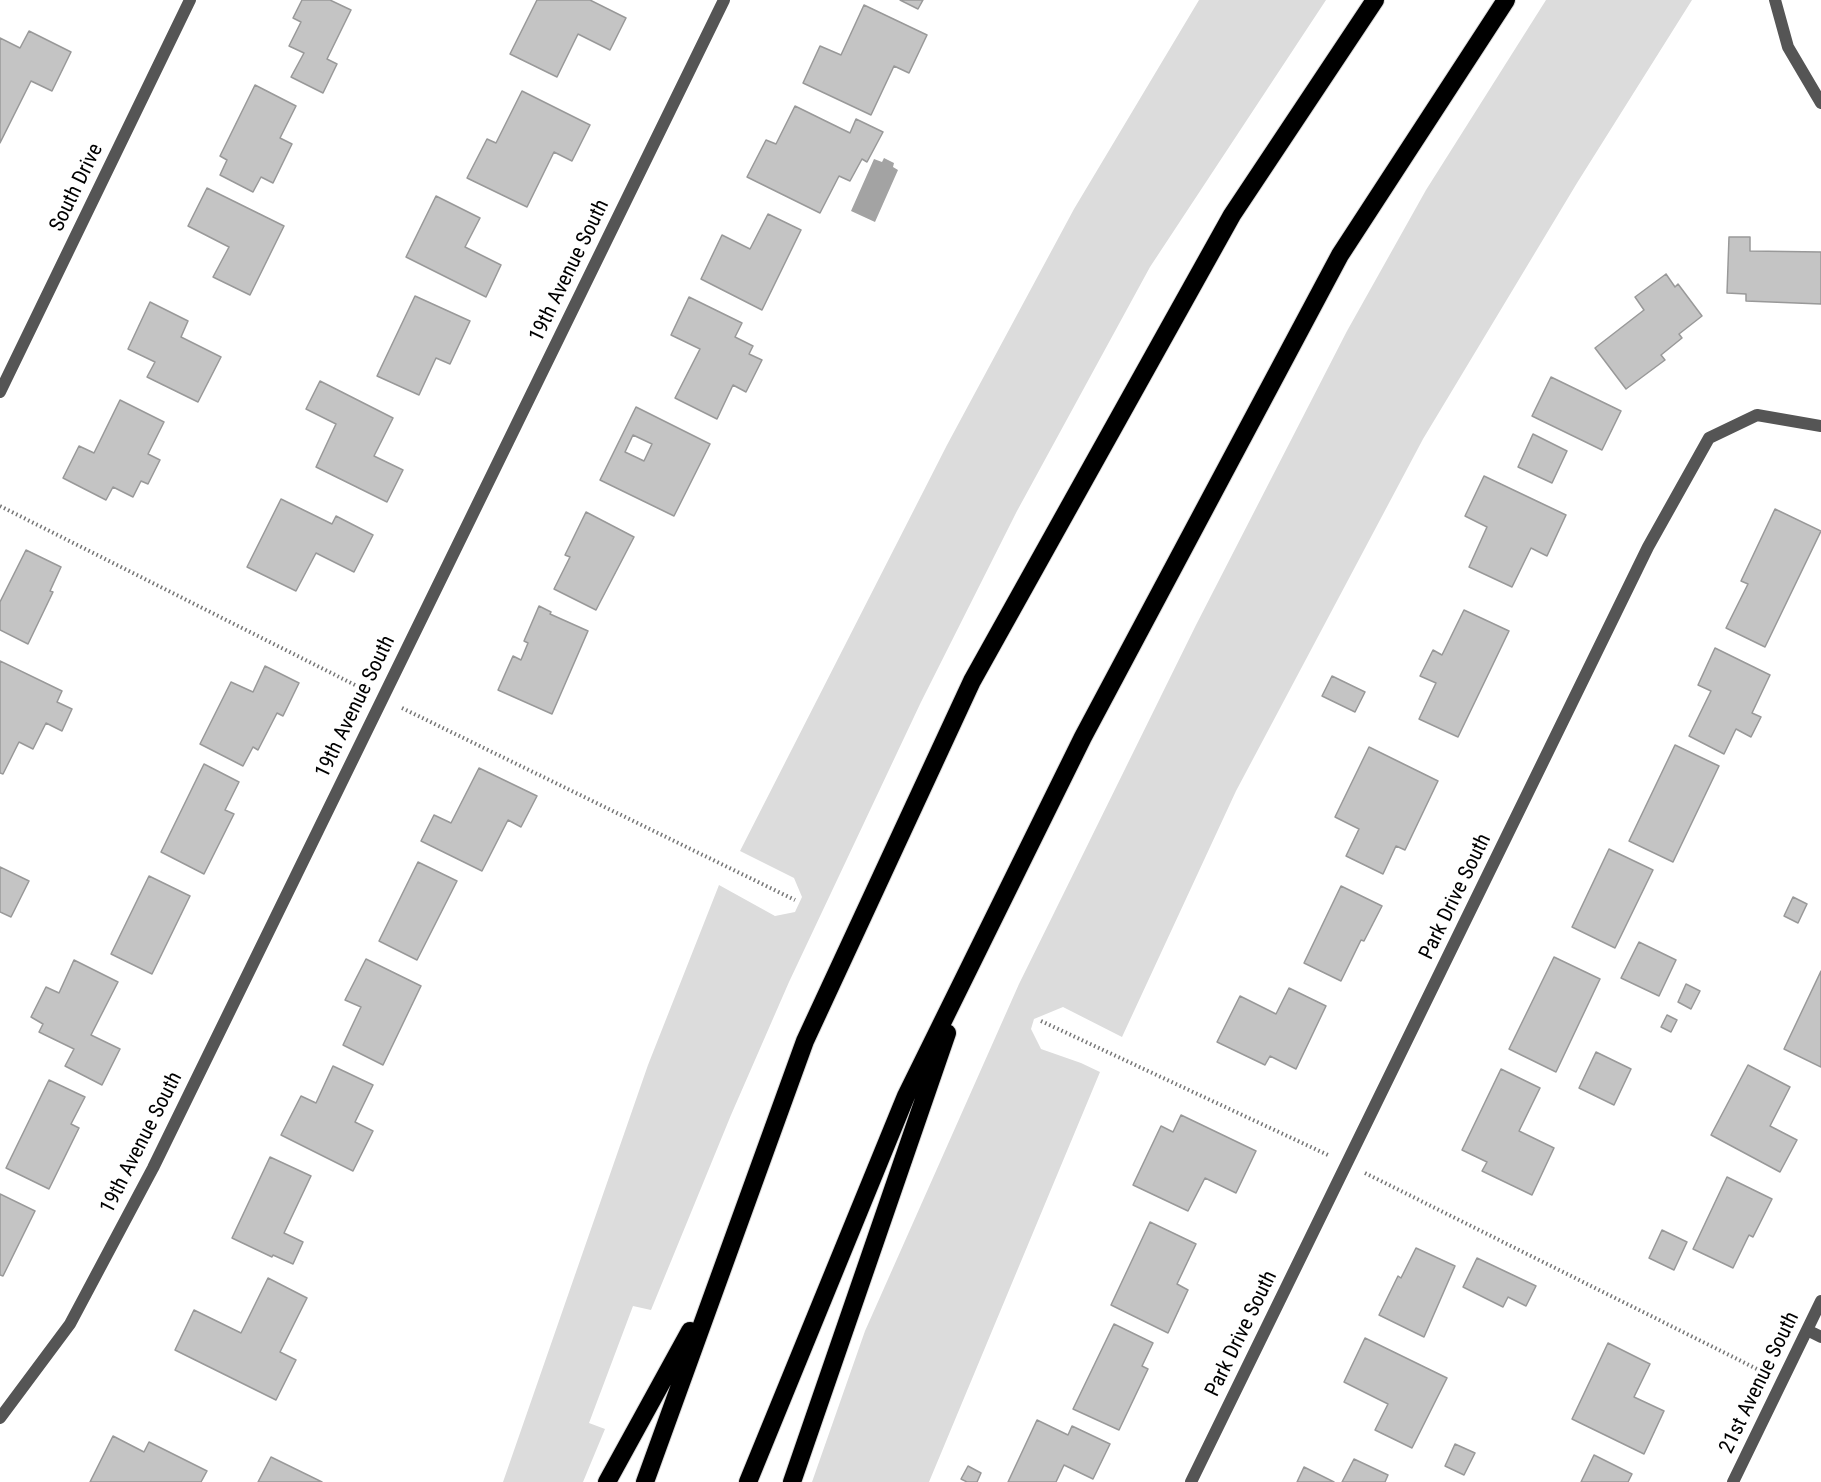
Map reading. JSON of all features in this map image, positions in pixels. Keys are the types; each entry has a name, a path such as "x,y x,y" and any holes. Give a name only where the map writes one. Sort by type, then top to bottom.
{"highway":[{"path":"645,1482 805,1041 972,681 1232,215 1375,0"},
{"path":"748,1482 906,1096 1083,736 1341,255 1506,0"},
{"path":"792,1482 972,961"},
{"path":"607,1482 719,1279"}],"street":[{"name":"South Drive","path":"0,392 190,0"},
{"name":"19th Avenue South","path":"0,1418 70,1324 153,1168 724,0"},
{"path":"1775,0 1788,47 1821,103"},
{"name":"Park Drive South","path":"1191,1482 1648,547 1709,438 1757,416 1821,426"},
{"name":"21st Avenue South","path":"1733,1482 1821,1301"},
{"path":"1807,1330 1821,1337"}],"path":[{"path":"1041,1021 1347,1164 1759,1370"}],"shaded area":[{"path":"1199,0 1326,0 1150,267 1017,511 921,702 789,982 731,1115 651,1310 633,1306 589,1423 605,1429 583,1482 503,1482 648,1065 719,885 775,916 795,912 802,897 794,878 740,851 947,445 1074,209"},
{"path":"1546,0 1692,0 1577,183 1423,439 1236,791 1122,1037 1063,1007 1034,1019 1031,1029 1041,1049 1100,1072 929,1482 812,1482 865,1331 1019,984 1196,625 1347,331 1426,190"},
{"path":"884,158 894,163 893,167 898,170 875,222 851,211 874,159 882,162"}],"building":[{"path":"302,0 330,0 351,10 327,59 337,64 323,93 291,77 304,53 289,46 301,22 293,18"},
{"path":"537,0 590,0 626,18 610,50 578,34 557,77 510,54"},
{"path":"900,0 923,0 918,9"},
{"path":"864,5 927,35 909,73 894,66 871,115 803,83 820,46 841,55"},
{"path":"29,31 71,52 52,91 31,81 0,143 0,38 20,48"},
{"path":"255,85 296,106 280,138 292,144 273,183 261,177 253,192 220,175 227,160 220,156"},
{"path":"522,91 590,125 572,161 554,152 527,207 467,178 487,139 496,143"},
{"path":"795,106 850,133 856,119 883,132 867,162 862,159 850,181 839,176 820,213 747,177 766,140 776,144"},
{"path":"207,188 284,226 250,295 213,277 229,247 188,226"},
{"path":"436,196 480,218 465,247 501,265 486,297 406,257"},
{"path":"768,214 801,230 762,310 701,279 722,235 750,249"},
{"path":"1729,237 1750,237 1750,251 1821,252 1821,304 1746,301 1746,294 1727,293"},
{"path":"1666,274 1675,287 1678,284 1702,316 1679,334 1682,338 1661,355 1665,360 1626,389 1595,348 1644,310 1635,297"},
{"path":"415,296 470,321 450,364 436,358 419,395 377,376"},
{"path":"689,297 742,323 735,337 753,346 749,354 762,360 746,392 733,385 717,419 675,398 700,349 671,335"},
{"path":"150,302 188,321 181,337 221,357 198,402 147,377 155,362 128,349"},
{"path":"1551,377 1621,411 1602,450 1532,416"},
{"path":"320,381 393,418 374,456 403,470 387,502 316,467 336,424 306,409"},
{"path":"120,400 164,422 148,454 160,460 148,484 141,481 133,497 113,487 106,500 63,478 79,446 94,453"},
{"path":"636,407 710,444 674,516 600,480","holes":["633,435 652,444 644,461 625,452"]},
{"path":"1533,434 1567,451 1552,483 1518,467"},
{"path":"1484,476 1566,515 1547,556 1531,548 1512,587 1469,567 1487,527 1465,516"},
{"path":"281,499 332,524 336,516 373,535 354,572 316,553 296,591 247,567"},
{"path":"1775,509 1821,531 1765,647 1726,628 1748,584 1741,581"},
{"path":"586,512 634,537 596,610 554,589 570,557 565,555"},
{"path":"26,550 61,567 50,591 53,592 28,644 0,630 0,602"},
{"path":"539,606 551,612 550,614 588,631 552,714 498,690 513,656 521,660 528,643 524,641"},
{"path":"1464,610 1509,631 1458,737 1419,719 1436,683 1420,676 1433,650 1442,655"},
{"path":"1715,648 1770,675 1752,713 1761,717 1751,737 1736,729 1724,754 1689,736 1711,691 1698,685"},
{"path":"0,661 62,691 57,702 72,709 62,731 46,723 33,749 19,742 3,774 0,773"},
{"path":"265,666 299,683 283,716 277,713 258,750 253,747 243,766 200,744 231,682 253,692"},
{"path":"1332,676 1365,692 1355,712 1322,696"},
{"path":"1675,745 1719,766 1673,862 1629,841"},
{"path":"1369,747 1438,781 1405,850 1396,846 1383,874 1346,856 1359,829 1335,817"},
{"path":"204,764 239,782 225,810 234,814 204,874 161,852"},
{"path":"479,768 537,796 521,827 508,820 482,871 421,841 434,815 451,823"},
{"path":"1609,849 1653,870 1615,948 1572,927"},
{"path":"418,862 457,881 417,960 379,941"},
{"path":"0,867 29,881 11,917 0,912"},
{"path":"149,876 190,896 152,974 111,954"},
{"path":"1341,886 1382,906 1364,941 1361,940 1341,981 1304,963"},
{"path":"1793,897 1807,904 1798,923 1784,916"},
{"path":"1639,942 1676,960 1659,996 1621,978"},
{"path":"1554,957 1600,979 1556,1072 1509,1049"},
{"path":"366,959 421,986 383,1065 343,1045 361,1007 345,1000"},
{"path":"74,960 118,982 91,1035 120,1049 102,1085 65,1066 74,1049 39,1032 43,1024 31,1017 46,987 59,993"},
{"path":"1821,971 1821,1067 1784,1049"},
{"path":"1686,984 1700,991 1691,1009 1678,1002"},
{"path":"1289,988 1326,1006 1296,1069 1270,1056 1265,1065 1217,1042 1240,996 1276,1014"},
{"path":"1667,1015 1677,1020 1671,1032 1661,1027"},
{"path":"1596,1052 1631,1069 1614,1105 1579,1088"},
{"path":"1748,1065 1790,1087 1770,1126 1797,1140 1780,1172 1711,1135"},
{"path":"333,1066 373,1085 355,1122 373,1131 353,1171 281,1135 301,1096 316,1103"},
{"path":"1501,1069 1540,1088 1519,1131 1554,1148 1532,1195 1482,1171 1487,1162 1462,1150"},
{"path":"49,1080 85,1097 71,1124 79,1128 49,1189 6,1168"},
{"path":"1181,1115 1256,1151 1236,1193 1205,1178 1188,1211 1133,1185 1161,1126 1173,1132"},
{"path":"270,1157 311,1176 284,1233 303,1242 293,1264 232,1238"},
{"path":"1727,1177 1772,1199 1753,1237 1749,1235 1733,1268 1693,1249"},
{"path":"0,1194 35,1211 3,1276 0,1275"},
{"path":"1150,1222 1196,1244 1177,1284 1188,1290 1168,1333 1111,1305"},
{"path":"1662,1230 1687,1242 1674,1270 1649,1258"},
{"path":"1416,1248 1455,1266 1424,1337 1379,1315 1398,1276 1401,1278"},
{"path":"1477,1258 1536,1286 1526,1306 1508,1297 1503,1307 1463,1287"},
{"path":"268,1278 307,1298 280,1352 296,1360 276,1400 175,1350 194,1310 241,1333"},
{"path":"1114,1324 1153,1343 1142,1366 1148,1369 1119,1430 1073,1409"},
{"path":"1365,1338 1447,1378 1412,1448 1375,1430 1388,1404 1344,1382"},
{"path":"1608,1343 1650,1364 1634,1397 1664,1411 1644,1454 1572,1419"},
{"path":"1037,1420 1068,1435 1072,1426 1110,1444 1093,1479 1064,1465 1056,1482 1008,1482"},
{"path":"113,1436 144,1452 149,1442 207,1471 201,1482 90,1482"},
{"path":"1455,1444 1475,1453 1464,1475 1445,1466"},
{"path":"1594,1455 1632,1474 1628,1482 1581,1482"},
{"path":"271,1457 322,1482 258,1482"},
{"path":"1354,1459 1388,1475 1385,1482 1342,1482"},
{"path":"968,1466 981,1473 977,1482 967,1482 961,1479"},
{"path":"1304,1467 1334,1482 1297,1482"}]}
